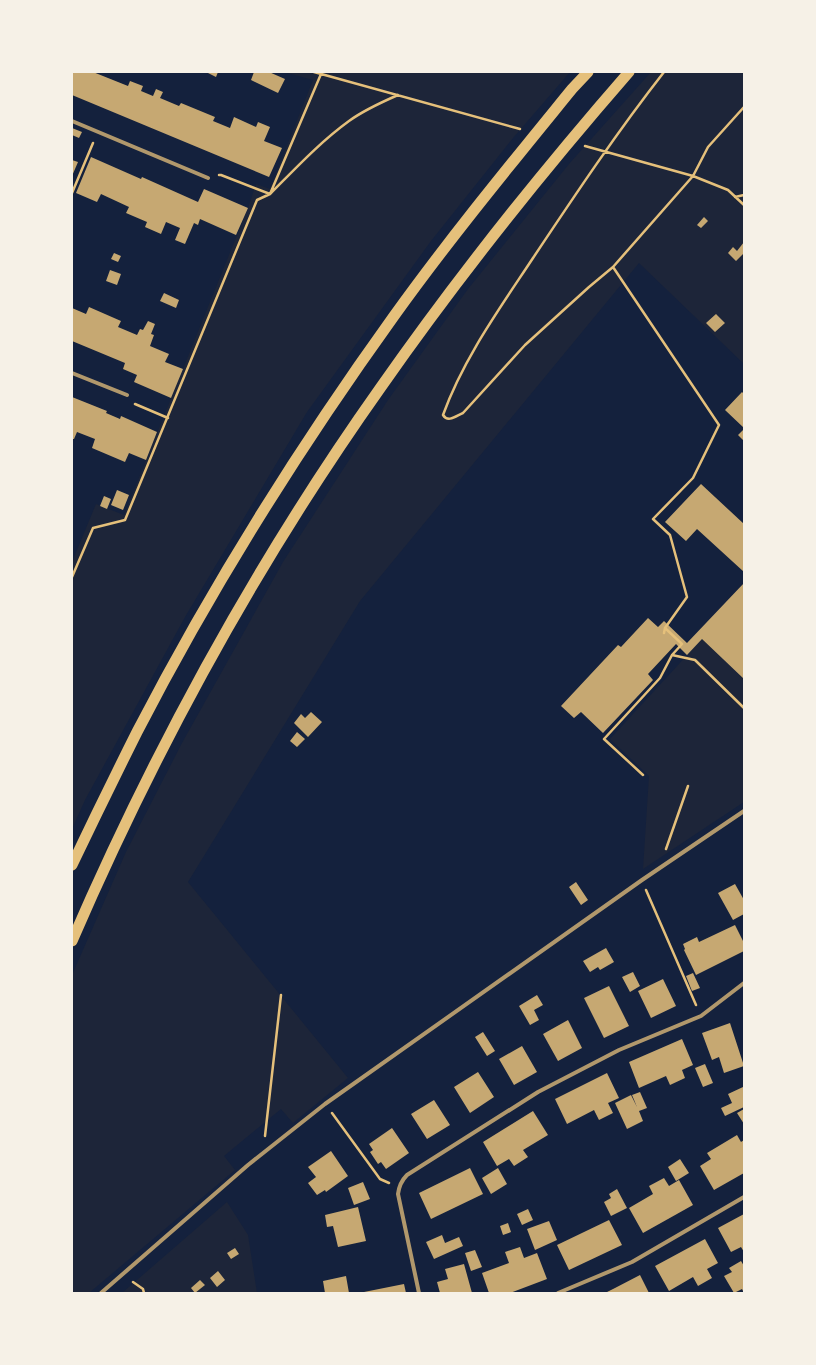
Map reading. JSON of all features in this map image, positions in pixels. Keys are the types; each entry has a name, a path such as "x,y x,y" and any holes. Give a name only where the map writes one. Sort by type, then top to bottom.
{"highway":[{"path":"72,865 160,689 232,563 309,439 394,316 437,258 500,178 588,72"},
{"path":"72,940 127,819 173,728 223,637 309,494 380,388 478,253 546,169 629,72"}],"street":[{"path":"72,121 208,178"},
{"path":"72,373 127,396"},
{"path":"101,1293 264,1152 325,1104 642,880 744,811"},
{"path":"420,1293 398,1194 399,1187 407,1175 538,1092 619,1050 701,1016 744,983"},
{"path":"558,1293 632,1262 744,1197"}],"path":[{"path":"314,72 434,105"},
{"path":"664,72 608,147 501,307 466,364 448,401 443,416 448,420 463,413 525,346 613,267 693,176 708,148 744,107"},
{"path":"270,194 321,74"},
{"path":"72,577 93,528 125,520 257,200 270,194 317,148 350,121 378,104 399,95"},
{"path":"72,193 98,131"},
{"path":"683,174 693,176 728,190 744,205"},
{"path":"208,178 221,175 270,194"},
{"path":"735,197 744,195"},
{"path":"613,267 719,425 693,478 653,519 670,535 687,597 665,628 664,633"},
{"path":"127,396 128,401 168,418"},
{"path":"644,775 604,739 660,678 672,655 682,644 665,628"},
{"path":"672,655 695,660 744,708"},
{"path":"664,856 688,786"},
{"path":"642,880 701,1016"},
{"path":"264,1152 281,995"},
{"path":"325,1104 380,1179 399,1187"},
{"path":"122,1274 143,1289 144,1293"}],"shaded area":[{"path":"284,72 570,72 513,138 431,241 307,412 185,617 85,800 72,829 72,562 96,504 124,515 248,208 256,184 270,189 313,80"},
{"path":"651,72 744,72 744,364 639,263 360,601 188,882 348,1078 293,1123 281,1109 224,1156 235,1170 89,1293 72,1293 72,975 126,852 182,743 283,562 388,400 468,289 569,164"},
{"path":"702,639 744,679 744,802 643,869 649,776 610,739"},
{"path":"227,1202 248,1235 257,1293 122,1293"}],"building":[{"path":"72,72 93,72 128,86 130,81 143,86 141,91 153,96 156,89 163,92 160,98 179,106 181,103 215,117 213,121 230,128 234,117 256,127 258,122 270,127 264,141 282,148 269,177 72,95"},
{"path":"206,72 218,72 216,77"},
{"path":"254,72 269,72 285,79 278,93 251,80"},
{"path":"72,128 82,132 79,138 72,135"},
{"path":"91,157 141,179 142,177 198,202 204,189 248,208 236,235 200,219 198,225 194,223 185,244 175,240 180,228 166,222 161,234 145,227 147,222 126,213 129,207 101,194 97,202 76,193"},
{"path":"72,160 78,162 72,176"},
{"path":"704,217 708,221 701,228 697,225"},
{"path":"744,242 744,253 736,261 728,253 733,247 737,251"},
{"path":"114,253 121,256 118,262 111,259"},
{"path":"110,270 121,274 117,285 106,281"},
{"path":"164,293 179,300 176,308 160,301"},
{"path":"89,307 121,321 118,327 137,335 140,329 143,330 148,321 155,324 151,334 154,335 150,346 169,354 165,362 183,369 171,398 134,382 137,375 123,369 125,363 72,341 72,308 86,314"},
{"path":"716,314 725,323 715,332 706,323"},
{"path":"742,392 744,394 744,428 725,410"},
{"path":"72,397 107,411 106,413 120,419 121,416 157,432 146,460 129,453 125,462 92,448 95,439 77,432 74,439 72,439"},
{"path":"744,429 744,441 738,435"},
{"path":"701,484 744,524 744,572 697,529 686,541 665,522"},
{"path":"117,490 129,495 123,510 111,505"},
{"path":"104,496 111,499 107,509 100,506"},
{"path":"744,583 744,679 702,639 687,655 676,644 648,674 653,680 603,733 581,712 574,718 561,706 618,645 621,647 648,618 658,627 664,621 687,643"},
{"path":"311,712 322,722 308,737 294,723 301,714 305,718"},
{"path":"297,732 305,739 297,747 290,741"},
{"path":"576,882 588,900 581,905 569,887"},
{"path":"735,884 744,900 744,914 733,920 718,893"},
{"path":"735,925 744,943 744,951 696,975 684,950 683,944 697,937 699,942"},
{"path":"606,948 614,962 600,970 598,967 590,972 583,961"},
{"path":"633,972 640,986 630,992 622,977"},
{"path":"693,973 700,988 692,991 686,976"},
{"path":"663,979 676,1006 651,1018 638,991"},
{"path":"609,986 629,1026 604,1038 584,998"},
{"path":"537,995 543,1005 534,1010 539,1020 530,1025 519,1006"},
{"path":"568,1020 582,1048 558,1061 543,1034"},
{"path":"730,1023 744,1066 724,1073 719,1057 712,1060 702,1033"},
{"path":"483,1032 495,1051 487,1056 475,1037"},
{"path":"682,1039 693,1065 682,1070 685,1078 670,1085 666,1076 639,1088 629,1062"},
{"path":"522,1046 537,1072 514,1085 499,1059"},
{"path":"705,1064 713,1083 703,1087 695,1068"},
{"path":"478,1072 494,1097 470,1113 454,1087"},
{"path":"607,1073 619,1098 608,1103 613,1113 599,1120 594,1110 567,1124 555,1099"},
{"path":"743,1087 744,1107 725,1116 721,1108 732,1103 728,1094"},
{"path":"640,1092 647,1108 639,1111 643,1121 627,1129 615,1103 631,1095 637,1107 632,1095"},
{"path":"434,1100 450,1125 427,1139 411,1114"},
{"path":"744,1109 744,1124 737,1113"},
{"path":"533,1111 548,1135 523,1150 528,1157 514,1166 509,1159 497,1166 483,1142"},
{"path":"392,1128 409,1153 386,1169 381,1162 378,1164 370,1152 373,1150 369,1144"},
{"path":"737,1135 741,1142 744,1140 744,1173 714,1190 700,1166 711,1159 707,1153"},
{"path":"331,1151 348,1176 326,1192 325,1190 317,1195 308,1183 316,1177 308,1167"},
{"path":"680,1159 689,1173 676,1181 668,1167"},
{"path":"470,1168 483,1194 431,1219 419,1193"},
{"path":"498,1168 507,1184 491,1194 482,1178"},
{"path":"664,1178 669,1186 679,1180 693,1205 643,1233 629,1208 653,1194 649,1186"},
{"path":"363,1182 370,1199 354,1205 348,1188"},
{"path":"617,1189 627,1208 611,1216 604,1202 611,1198 609,1194"},
{"path":"358,1207 366,1241 338,1247 333,1226 327,1227 325,1215"},
{"path":"528,1209 533,1220 522,1225 517,1214"},
{"path":"744,1214 744,1252 741,1247 731,1252 718,1228"},
{"path":"609,1220 622,1245 569,1270 557,1245"},
{"path":"549,1221 557,1240 535,1250 527,1229"},
{"path":"508,1223 511,1232 503,1235 500,1226"},
{"path":"442,1235 445,1243 459,1237 463,1246 434,1259 426,1242"},
{"path":"705,1239 718,1263 707,1269 712,1278 698,1286 693,1277 669,1291 655,1266"},
{"path":"520,1247 524,1258 537,1253 547,1279 510,1293 489,1293 482,1273 509,1263 505,1252"},
{"path":"235,1248 239,1254 231,1259 227,1253"},
{"path":"475,1250 482,1267 471,1271 465,1253"},
{"path":"741,1261 744,1266 744,1293 742,1289 734,1293 724,1276 732,1272 729,1268"},
{"path":"464,1264 472,1293 440,1293 437,1282 448,1279 445,1269"},
{"path":"218,1271 225,1280 217,1287 210,1278"},
{"path":"640,1275 649,1293 605,1293 615,1288"},
{"path":"346,1276 349,1293 325,1293 323,1281"},
{"path":"200,1280 205,1285 195,1293 191,1288"},
{"path":"404,1284 406,1293 364,1293 364,1292"}]}
